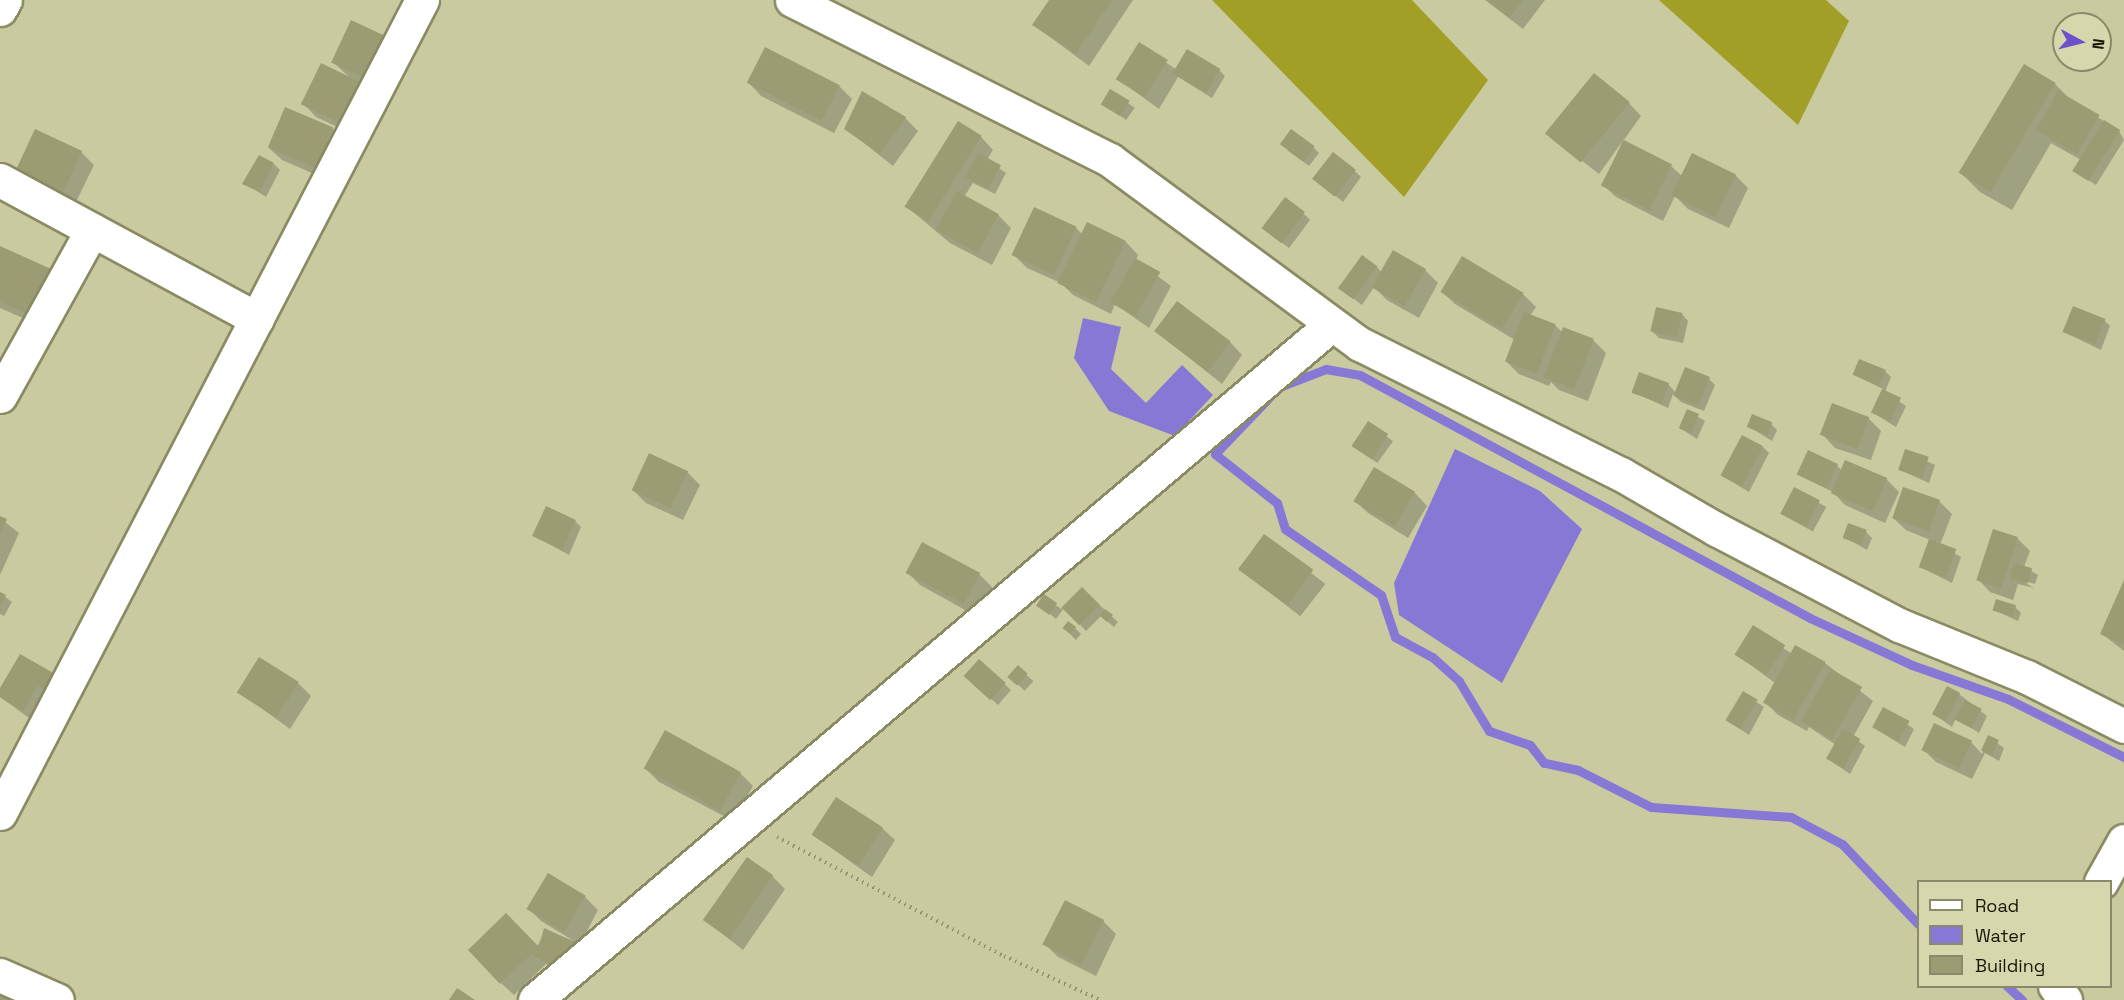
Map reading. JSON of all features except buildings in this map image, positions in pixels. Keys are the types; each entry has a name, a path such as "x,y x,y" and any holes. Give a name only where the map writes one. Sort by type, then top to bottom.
{"street":[{"path":"0,9 5,0"},
{"path":"0,813 422,0"},
{"path":"792,0 1110,160 1224,240 1331,325 1360,344 1622,474 1716,529 1899,625 2026,677 2124,726"},
{"path":"0,180 257,319"},
{"path":"0,396 92,230"},
{"path":"535,1000 1331,325"},
{"path":"2102,880 2124,841"},
{"path":"0,975 57,1000"},
{"path":"2056,988 2065,1000"}],"path":[{"path":"746,821 1004,956 1100,1000"}],"shaded area":[{"path":"1212,0 1412,0 1488,80 1404,197"},
{"path":"1659,0 1826,0 1849,21 1798,125"}],"water":[{"path":"1083,318 1121,327 1111,369 1146,403 1182,365 1213,395 1175,436 1109,411 1074,358"},
{"path":"1455,449 1540,491 1582,529 1502,683 1399,615 1394,583"}],"waterway":[{"path":"1917,923 1842,844 1791,817 1651,807 1578,770 1544,763 1530,745 1489,731 1459,681 1432,657 1395,637 1381,595 1285,529 1277,503 1215,454 1279,387 1326,369 1360,375 1810,618 1912,665 2008,699 2124,757"},
{"path":"2009,988 2022,1000"}]}
